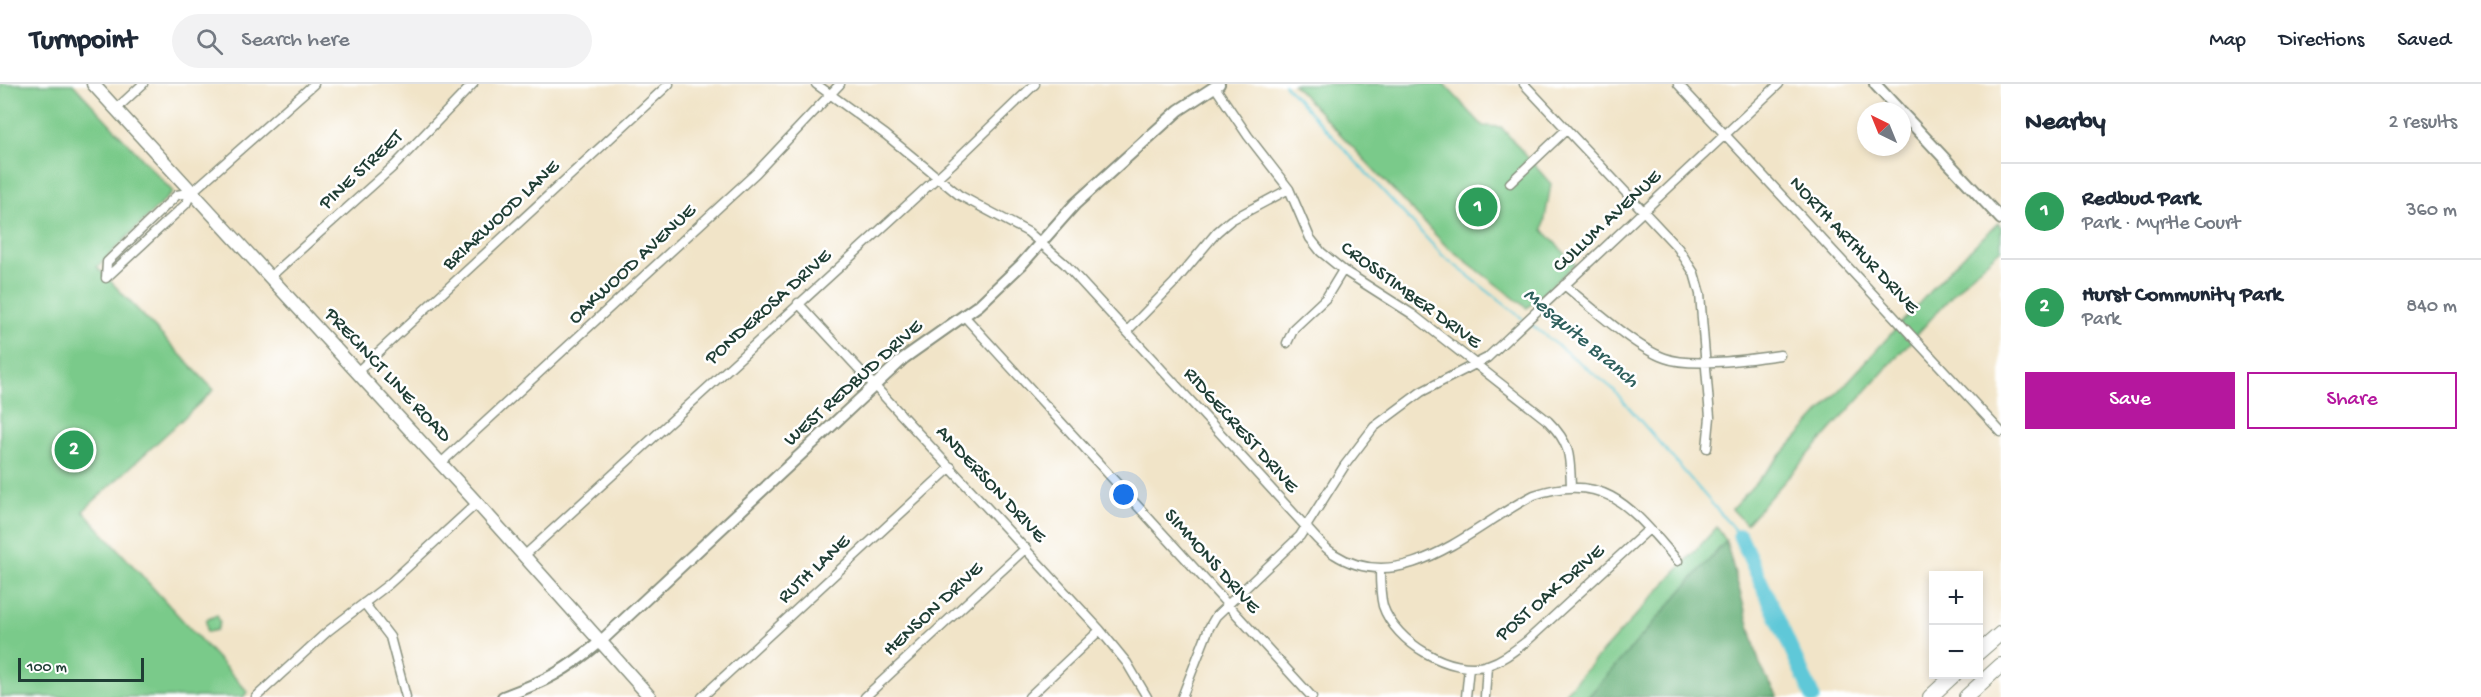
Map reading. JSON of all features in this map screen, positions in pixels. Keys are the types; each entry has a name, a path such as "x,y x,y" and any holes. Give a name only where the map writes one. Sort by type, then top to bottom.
{"main road":[{"name":"PRECINCT LINE ROAD","path":"93,84 441,463 650,697"},
{"path":"1983,649 2001,633"},
{"path":"1966,697 2001,665"},
{"path":"1930,697 1950,679"}],"street":[{"path":"116,109 143,84"},
{"path":"192,192 177,195 106,262 106,279 186,204 192,192 314,84"},
{"name":"PINE STREET","path":"270,277 394,166 473,84"},
{"name":"BRIARWOOD LANE","path":"357,372 669,84"},
{"name":"RIDGECREST DRIVE","path":"816,84 886,135 959,195 1028,232 1041,242 1065,264 1307,528 1334,554 1365,567 1380,570 1411,564 1431,556 1534,495 1551,489 1571,488 1601,492 1629,507 1678,561"},
{"name":"OAKWOOD AVENUE","path":"441,463 756,173 840,84"},
{"name":"PONDEROSA DRIVE","path":"524,556 936,178 1035,84"},
{"path":"1524,84 1678,248 1694,273 1700,294 1707,362 1710,417 1707,448"},
{"name":"NORTH ARTHUR DRIVE","path":"1678,84 2001,432"},
{"name":"CULLUM AVENUE","path":"1182,697 1209,628 1228,605 1307,528 1345,465 1374,427 1421,392 1476,365 1499,348 1779,84"},
{"path":"1875,84 1892,102"},
{"name":"CROSSTIMBER DRIVE","path":"1217,85 1248,135 1289,189 1310,238 1321,252 1343,270 1412,314 1548,421 1559,433 1570,453 1571,488"},
{"name":"WEST REDBUD DRIVE","path":"503,697 551,678 600,642 876,385 928,339 965,316 1022,265 1075,204 1179,110 1217,85"},
{"path":"1911,123 2000,216"},
{"path":"1510,183 1566,130"},
{"path":"1127,332 1174,283 1217,232 1251,208 1289,189"},
{"path":"1287,343 1294,328 1326,298 1343,270"},
{"path":"1564,285 1666,359 1707,362 1780,355"},
{"name":"ANDERSON DRIVE","path":"798,303 1100,630 1127,663 1148,697"},
{"name":"SIMMONS DRIVE","path":"965,316 1312,697"},
{"name":"RUTH LANE","path":"702,697 951,467"},
{"path":"256,697 328,631 389,584 477,503"},
{"name":"POST OAK DRIVE","path":"1380,570 1384,607 1393,624 1416,646 1442,661 1469,667 1487,665 1509,655 1527,641 1649,529"},
{"name":"HENSON DRIVE","path":"865,697 1026,548"},
{"path":"364,603 390,636 406,697"},
{"path":"1029,697 1100,630"},
{"path":"1485,697 1487,665"},
{"path":"1466,697 1469,667"}],"green space":[{"path":"0,84 73,84 173,192 97,267 214,390 83,511 248,692 243,697 0,697"},
{"path":"1293,84 1444,84 1483,126 1501,127 1551,184 1543,230 1575,264 1527,308 1445,245"},
{"path":"1998,223 2001,227 2001,249 1966,280 1746,524 1732,509 1951,268"},
{"path":"1717,527 1726,541 1588,697 1561,697"},
{"path":"1726,541 1760,665 1778,697 1588,697"},
{"path":"217,615 220,623 217,630 207,632 206,620"}],"waterway":[{"name":"Mesquite Branch","path":"1284,84 1442,255 1523,319"},
{"name":"Mesquite Branch","path":"1528,322 1612,388 1740,536"},
{"name":"Mesquite Branch","path":"1740,536 1813,697"}],"place":[{"name":"Redbud Park","path":"1478,207"},
{"name":"Hurst Community Park","path":"74,450"}]}
